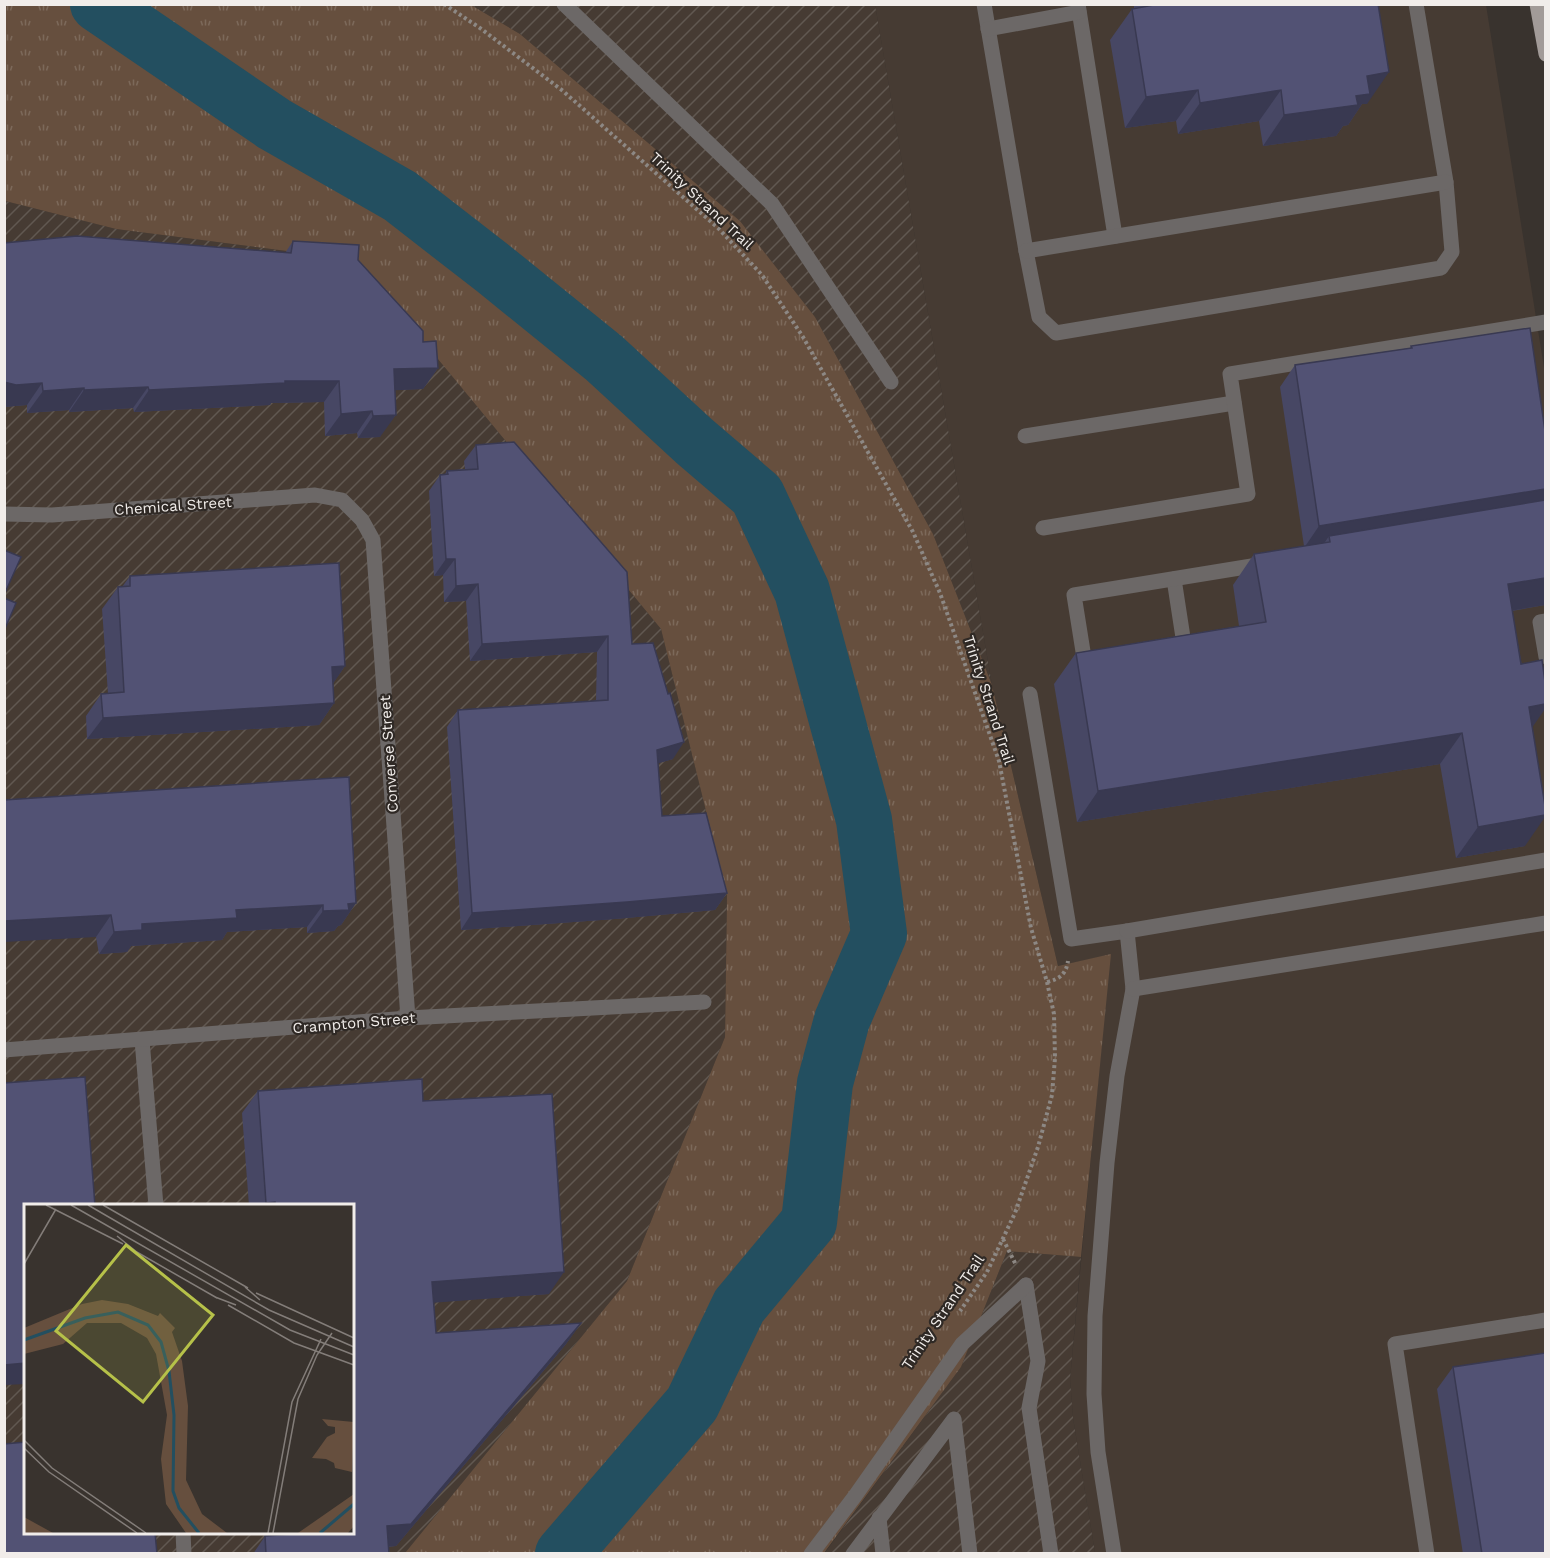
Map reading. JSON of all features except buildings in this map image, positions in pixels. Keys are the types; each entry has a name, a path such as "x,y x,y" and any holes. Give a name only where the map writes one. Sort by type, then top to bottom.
{"main road":[{"path":"1537,4 1545,54"}],"street":[{"path":"564,4 772,204 891,382"},
{"path":"984,4 1026,250 1040,317 1056,333 1441,268 1452,252 1446,182 1416,4"},
{"path":"988,29 1078,8 1115,236"},
{"path":"1026,250 1446,182"},
{"path":"1042,528 1248,494 1230,374 1545,322"},
{"path":"1025,436 1234,403"},
{"name":"Chemical Street","path":"4,514 52,515 315,495 342,500"},
{"name":"Converse Street","path":"342,500 362,520 373,540 408,1018"},
{"path":"1107,659 1084,664 1074,595 1278,562"},
{"path":"1162,648 1184,644 1174,579"},
{"path":"1545,621 1540,622 1545,657"},
{"path":"1030,694 1071,939 1545,861"},
{"path":"1133,989 1545,923"},
{"path":"1114,1554 1098,1452 1094,1394 1095,1316 1107,1163 1117,1076 1133,989 1127,931"},
{"name":"Crampton Street","path":"4,1050 408,1018 704,1002"},
{"path":"142,1040 156,1204"},
{"path":"811,1554 855,1496 962,1344 1026,1285"},
{"path":"1026,1285 1038,1361 1029,1408 1051,1554"},
{"path":"1427,1554 1395,1344 1545,1320"},
{"path":"853,1554 954,1419 970,1554"},
{"path":"879,1518 883,1554"},
{"path":"183,1534 184,1554"}],"path":[{"name":"Trinity Strand Trail","path":"444,4 480,28 563,91 718,228 762,275 803,337 913,532 940,593 999,761 1031,928 1054,1014 1055,1058 1052,1095 1038,1147 1015,1213 1003,1239 987,1272 960,1311"},
{"path":"1047,982 1064,975 1068,965 1071,939"},
{"path":"1003,1239 1026,1285"}],"shaded area":[{"path":"471,5 875,5 992,685 933,534 815,317 740,221 520,34"},
{"path":"875,5 1486,5 1546,380 1545,1553 1095,1553 1073,1418 1070,1379 1110,955 1058,966 992,685"},
{"path":"5,201 116,229 356,260 661,629 727,896 725,1037 627,1281 405,1553 5,1554"},
{"path":"1007,1251 1081,1257 1070,1379 1073,1418 1095,1553 824,1554 961,1367"}],"green space":[{"path":"5,5 471,5 520,34 740,221 815,317 933,534 992,685 1058,966 1111,954 1081,1257 1007,1251 961,1367 824,1553 405,1553 627,1281 725,1037 727,896 661,629 356,260 116,229 5,201"}],"waterway":[{"path":"98,4 274,124 400,196 604,358 757,495 802,591 864,820 879,934 842,1020 825,1083 809,1222 739,1306 692,1404 563,1554"}]}
